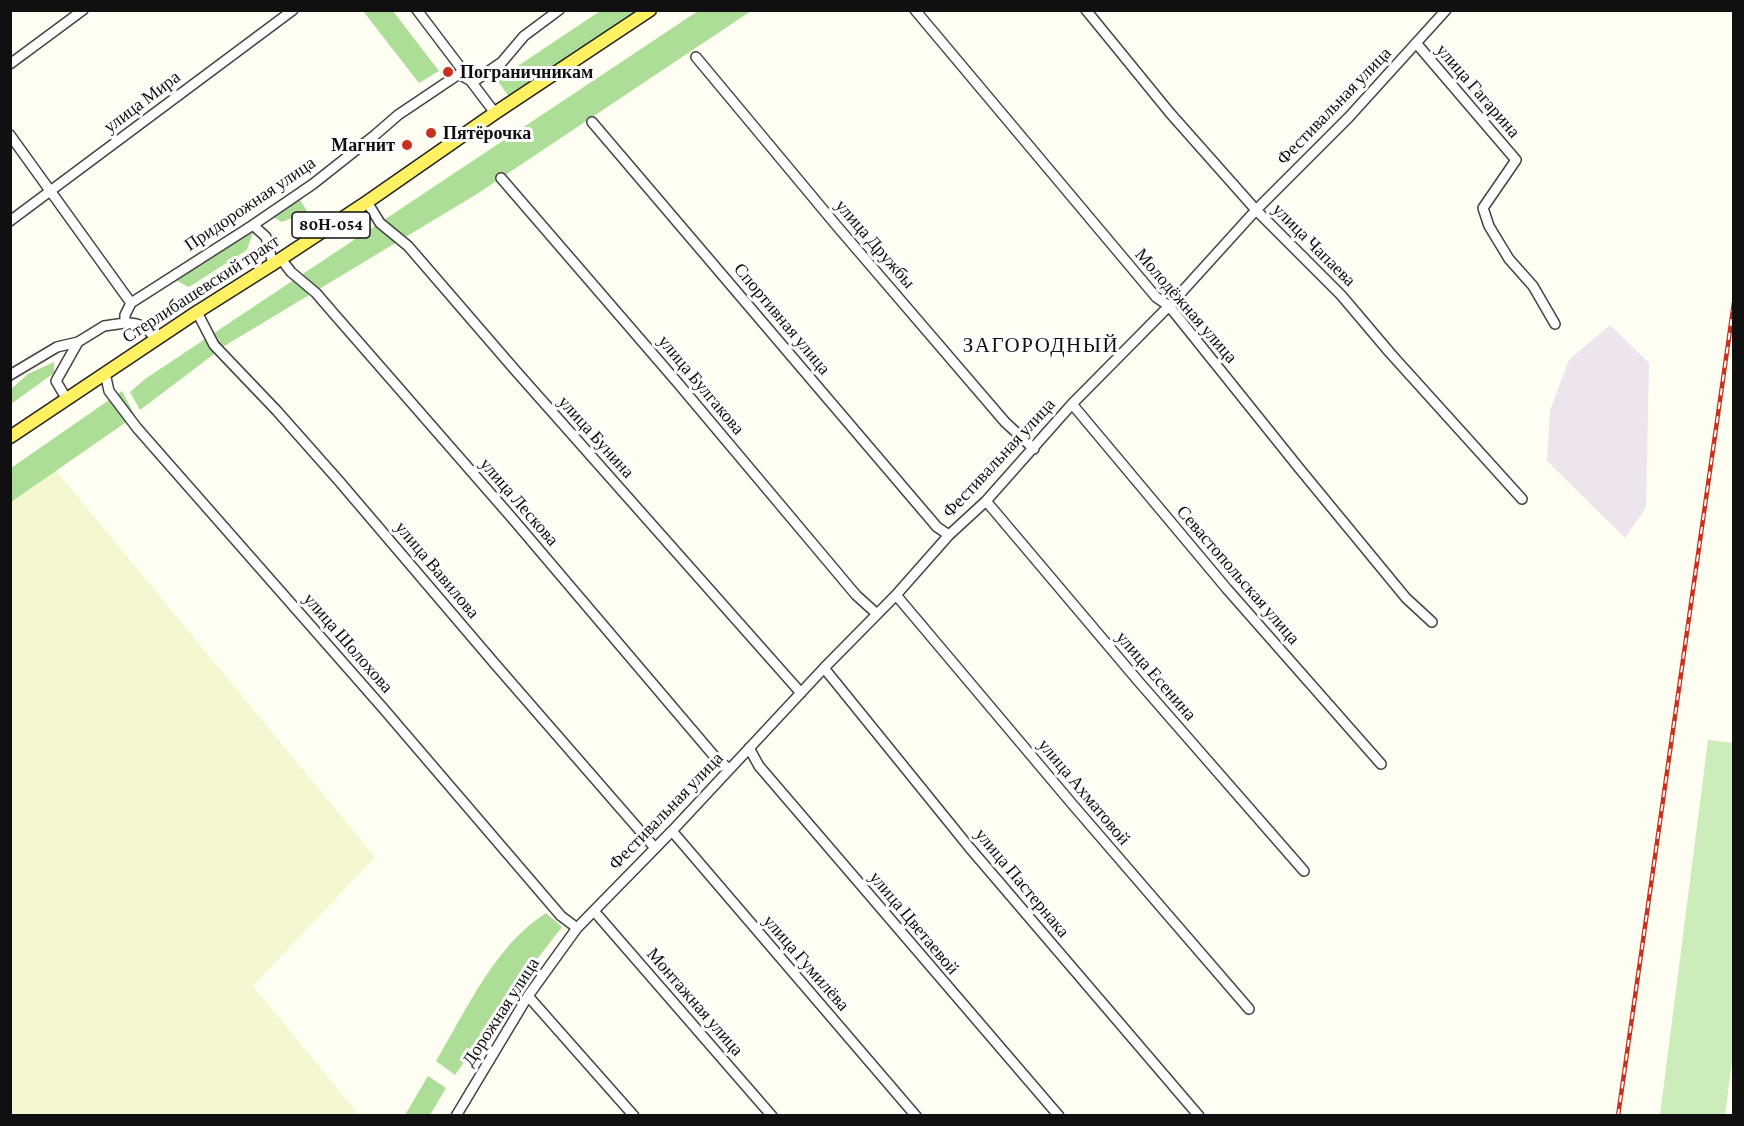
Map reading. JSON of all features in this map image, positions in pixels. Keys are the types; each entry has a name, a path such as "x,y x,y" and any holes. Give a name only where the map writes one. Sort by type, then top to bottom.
{"main road":[{"name":"Стерлибашевский тракт","path":"10,437 196,312 367,202 650,10"}],"street":[{"path":"10,64 83,10"},
{"name":"улица Мира","path":"10,221 293,10"},
{"path":"417,10 495,113"},
{"path":"473,82 502,62 524,36 559,10"},
{"name":"Молодёжная улица","path":"915,10 1156,297 1169,306 1399,589 1432,622"},
{"name":"улица Чапаева","path":"1086,10 1170,113 1256,210 1341,295 1522,499"},
{"name":"Фестивальная улица","path":"577,928 896,595 949,535 986,501 1072,404 1169,306 1256,210 1349,117 1446,10"},
{"name":"улица Гагарина","path":"1416,44 1516,160 1483,208 1489,226 1509,259 1533,286 1555,324"},
{"name":"улица Дружбы","path":"696,57 1005,422 1034,449"},
{"name":"Придорожная улица","path":"131,303 313,184 398,115 459,74 473,82"},
{"name":"Спортивная улица","path":"592,122 937,527 949,535"},
{"path":"10,135 131,303 125,315 125,323"},
{"name":"улица Булгакова","path":"501,178 856,595 877,614"},
{"name":"улица Бунина","path":"367,202 380,223 408,246 522,379 801,693"},
{"path":"253,225 266,237 277,262"},
{"name":"улица Лескова","path":"277,262 316,293 512,518 715,757 729,769"},
{"name":"улица Вавилова","path":"196,312 214,345 339,481 655,848"},
{"path":"10,375 57,347 78,342 104,327 134,322 147,328 156,339"},
{"path":"66,398 56,381 78,342"},
{"name":"улица Шолохова","path":"105,373 109,391 137,428 374,698 561,916 577,928"},
{"name":"Севастопольская улица","path":"1072,404 1227,589 1381,765"},
{"name":"улица Есенина","path":"986,501 1139,682 1304,871"},
{"name":"улица Ахматовой","path":"896,595 1249,1009"},
{"name":"улица Пастернака","path":"824,668 969,847 1199,1116"},
{"name":"улица Цветаевой","path":"749,748 767,775 1059,1116"},
{"name":"улица Гумилёва","path":"672,831 916,1116"},
{"name":"Монтажная улица","path":"594,911 772,1116"},
{"name":"Дорожная улица","path":"456,1116 528,996 577,928"},
{"path":"528,996 634,1116"}],"shaded area":[{"path":"1610,325 1649,363 1646,507 1625,538 1547,461 1550,410 1569,360"}],"green space":[{"path":"363,11 393,11 439,71 419,83"},
{"path":"600,11 640,11 510,98 497,80"},
{"path":"698,11 751,11 477,194 226,345 140,410 130,392 145,379"},
{"path":"299,198 307,211 282,222 273,217"},
{"path":"253,233 247,250 189,287 177,281 245,234"},
{"path":"54,362 54,373 11,404 11,389 28,374"},
{"path":"122,391 135,416 11,502 11,468"},
{"path":"54,468 375,857 253,986 359,1115 11,1115 10,500"},
{"path":"1708,740 1734,743 1734,1047 1725,1115 1660,1115"},
{"path":"546,913 562,927 517,985 455,1075 436,1061 483,980 497,961 528,926"},
{"path":"428,1076 446,1088 430,1115 405,1115"}],"railway":[{"path":"1618,1116 1734,302"}],"place":[{"name":"Пограничникам","path":"448,72"},
{"name":"Пятёрочка","path":"431,133"},
{"name":"Магнит","path":"407,145"}],"district":[{"name":"ЗАГОРОДНЫЙ","path":"1041,346"}]}
